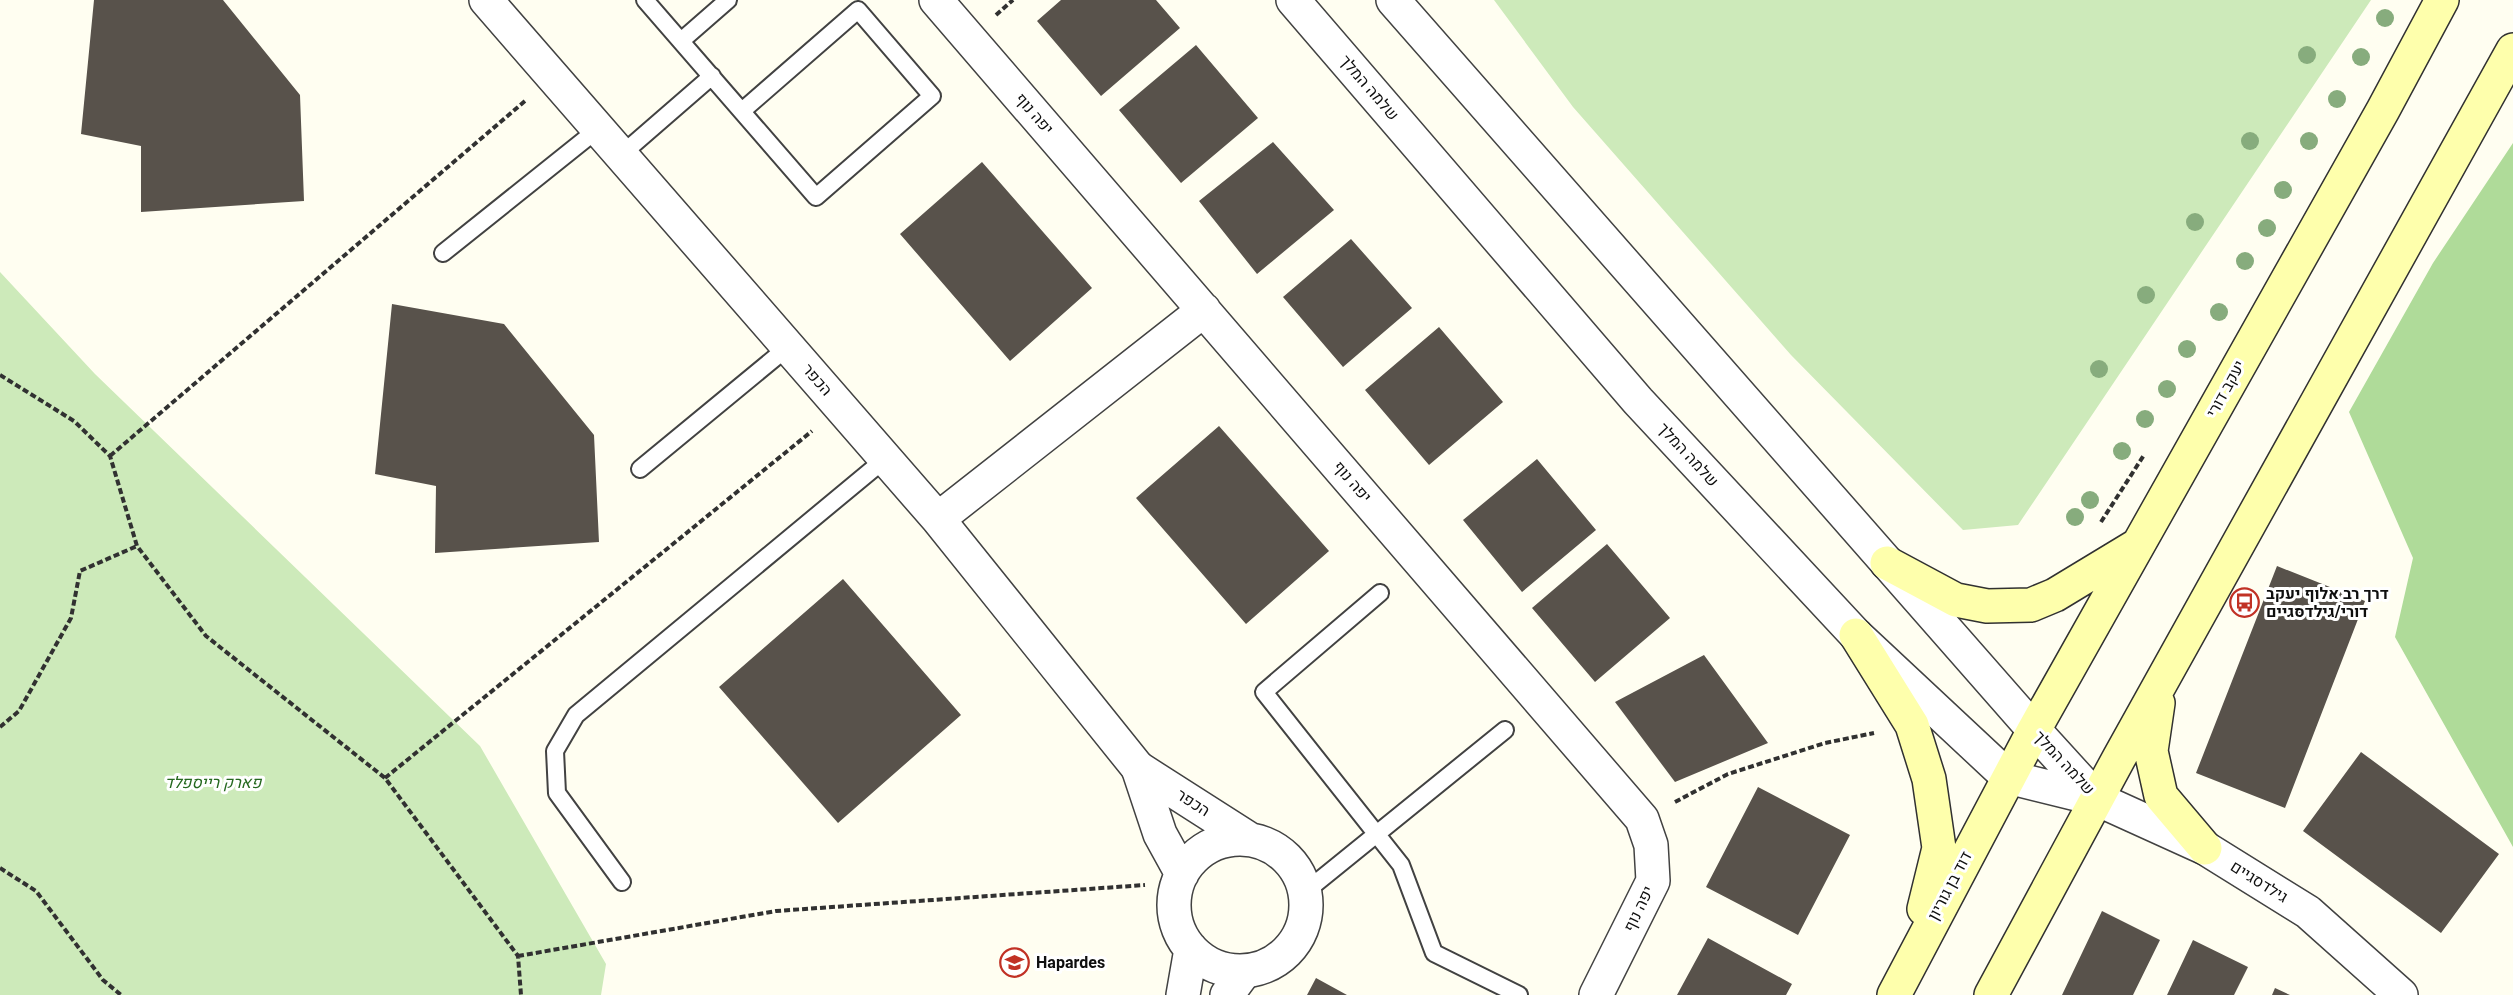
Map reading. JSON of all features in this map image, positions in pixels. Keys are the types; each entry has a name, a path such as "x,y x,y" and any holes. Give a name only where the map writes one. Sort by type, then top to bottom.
{"main road":[{"name":"יעקב דורי","path":"2008,777 2383,110 2442,0"},
{"path":"1991,995 2162,681 2513,50"},
{"path":"1887,563 1956,600 1987,606 2031,605 2055,595 2138,545"},
{"path":"1856,635 1912,725 1929,779 1939,848 1914,954"},
{"path":"2162,681 2151,751 2161,796 2205,848"},
{"name":"דוד בן גוריון","path":"1894,995 2008,777"}],"street":[{"name":"הכפר","path":"486,0 938,519 1137,768 1249,839"},
{"name":"יפה נוף","path":"936,0 1642,819 1651,845 1653,881 1596,995"},
{"name":"שלמה המלך","path":"1293,0 1638,401 1856,635 2008,777 2097,799"},
{"name":"שלמה המלך","path":"1394,0 2097,799"},
{"path":"938,519 1204,310"},
{"name":"הכפר","path":"1137,768 1160,834 1180,878"},
{"name":"גילדסגיים","path":"2097,799 2205,848 2308,912 2401,995"},
{"path":"1249,839 1272,848 1291,863 1300,877 1305,892 1306,914 1299,936 1285,954 1235,983 1222,969 1198,956 1191,949 1181,935 1173,909 1180,878 1200,852 1216,843 1249,839"},
{"path":"1183,995 1191,949"}],"lane":[{"path":"645,0 816,197 932,96 858,10 742,111"},
{"path":"681,41 728,0"},
{"path":"621,155 712,76"},
{"path":"443,253 598,129"},
{"path":"640,469 788,347"},
{"path":"622,882 557,793 555,752 576,715 885,459"},
{"path":"1380,593 1264,692 1401,865 1434,953 1519,995"},
{"path":"1305,892 1505,730"}],"path":[{"path":"110,456 553,77"},
{"path":"0,375 74,421 110,456 137,546 206,636 385,778 518,956 521,995"},
{"path":"385,778 840,408"},
{"path":"0,727 19,711 71,618 80,571 137,546"},
{"path":"1642,819 1728,774 1825,743 1912,725"},
{"path":"0,868 36,891 103,980 121,995"},
{"path":"518,956 776,911 1180,878"}],"green space":[{"path":"1494,0 2371,0 2018,525 1963,530 1791,355 1573,107"},
{"path":"2513,143 2513,847 2395,637 2413,558 2349,412 2433,263"},
{"name":"פארק רייספלד","path":"0,272 95,374 480,746 606,964 601,995 0,995"}],"building":[{"path":"94,0 223,0 300,95 304,201 141,212 141,146 81,134"},
{"path":"1061,0 1156,0 1180,28 1101,96 1037,21"},
{"path":"1196,45 1258,118 1181,183 1119,110"},
{"path":"1273,142 1334,210 1257,274 1199,201"},
{"path":"982,162 1092,288 1010,361 900,234"},
{"path":"1351,239 1412,308 1343,367 1283,297"},
{"path":"392,304 504,324 594,435 599,542 435,553 436,486 375,474"},
{"path":"1439,327 1503,402 1429,465 1365,390"},
{"path":"1219,426 1329,551 1246,624 1136,498"},
{"path":"1537,459 1596,530 1522,592 1463,520"},
{"path":"1607,544 1670,618 1595,682 1532,608"},
{"path":"2277,566 2365,601 2285,808 2196,773"},
{"path":"843,579 961,715 838,823 719,687"},
{"path":"1704,655 1768,743 1675,782 1615,702"},
{"path":"2361,752 2499,854 2441,933 2303,831"},
{"path":"1758,787 1850,835 1798,935 1706,887"},
{"path":"2102,911 2160,940 2133,995 2062,995"},
{"path":"1708,938 1792,984 1786,995 1677,995"},
{"path":"2193,940 2248,967 2234,995 2167,995"},
{"path":"1316,978 1347,995 1307,995"},
{"path":"2275,988 2290,995 2272,995"}],"place":[{"name":"דרך רב אלוף יעקב דורי/גילדסגיים","path":"2245,603"},
{"name":"Hapardes","path":"1015,963"}]}
